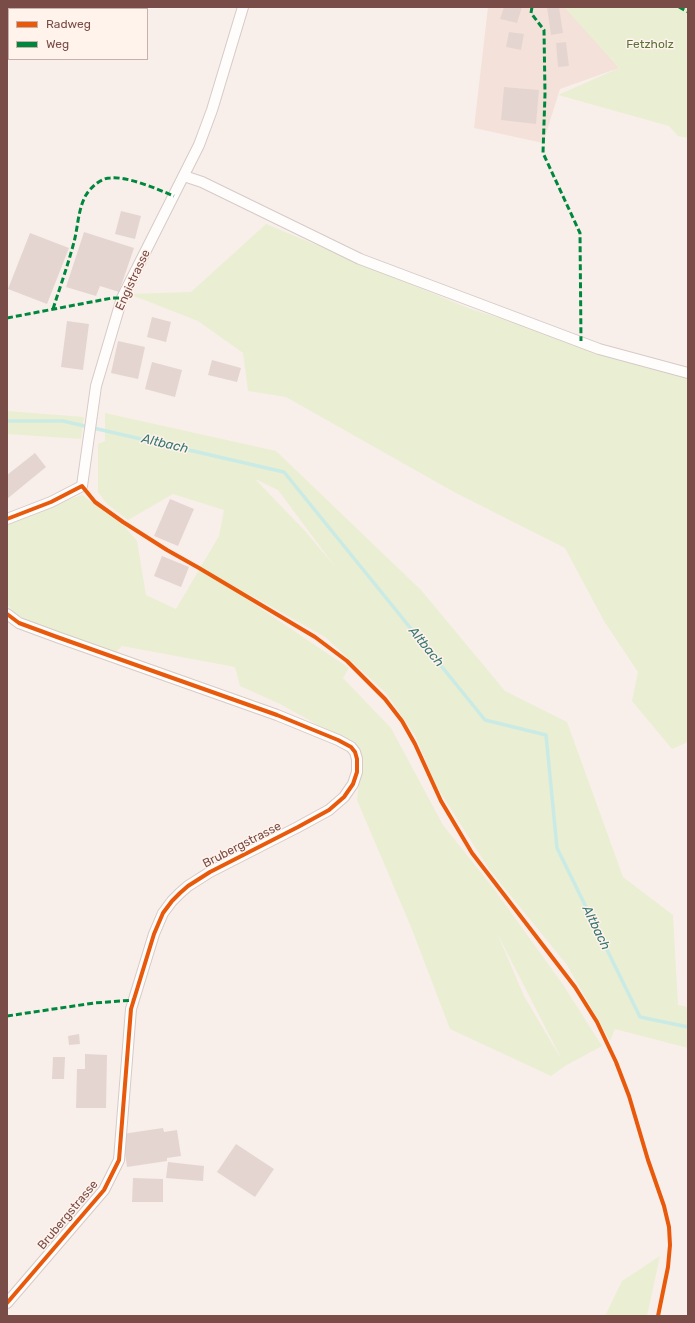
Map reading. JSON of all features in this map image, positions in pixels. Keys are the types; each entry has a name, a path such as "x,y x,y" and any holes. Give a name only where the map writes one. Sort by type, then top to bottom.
{"street":[{"name":"Engistrasse","path":"7,519 51,502 82,486 96,386 122,298 199,145 212,110 243,7"},
{"path":"184,176 202,182 360,259 599,349 688,373"},
{"name":"Brubergstrasse","path":"7,614 20,623 277,715 338,740 351,747 355,752 357,759 357,772 353,784 344,797 329,810 298,828 205,875 172,900 163,913 154,934 131,1009 119,1160 104,1190 7,1303"}],"shaded area":[{"path":"488,7 568,7 619,68 560,89 543,143 474,128"}],"green space":[{"path":"7,7 29,7 8,8 7,30"},
{"name":"Fetzholz","path":"564,7 688,7 688,138 678,136 669,126 558,95 619,68"},
{"path":"266,224 468,308 642,364 688,377 688,742 672,749 632,701 638,672 604,621 565,548 454,492 286,397 248,391 243,353 198,321 129,294 191,292"},
{"path":"7,411 84,417 81,439 7,434"},
{"path":"105,413 276,451 421,590 505,691 567,722 623,877 673,915 678,1005 688,1007 688,1048 615,1029 610,1041 567,965 489,869 435,784 416,737 386,693 325,637 205,571 349,668 343,678 391,728 443,825 494,889 564,986 602,1046 565,1066 551,1076 450,1029 411,927 357,800 362,761 354,745 280,704 240,686 235,667 122,646 114,654 53,636 13,612 7,603 7,525 35,511 82,495 124,526 137,541 146,595 176,609 219,536 224,510 173,494 128,520 107,504 98,492 98,444 105,441","holes":["255,479 278,490 336,568 306,532","497,933 560,1056 560,1057 524,996"]},
{"path":"660,1256 647,1316 605,1316 622,1281"}],"building":[{"path":"504,7 522,7 517,23 500,19"},
{"path":"547,7 559,7 563,33 551,35"},
{"path":"509,32 524,34 521,50 506,47"},
{"path":"566,42 569,66 558,67 556,43"},
{"path":"504,87 539,90 536,124 501,120"},
{"path":"121,211 141,216 135,239 115,234"},
{"path":"84,232 134,248 119,292 100,286 96,296 66,287"},
{"path":"30,233 69,248 47,304 8,289"},
{"path":"152,317 171,322 166,342 147,337"},
{"path":"67,321 89,324 83,370 61,367"},
{"path":"118,341 145,347 138,379 111,373"},
{"path":"212,360 241,368 237,382 208,375"},
{"path":"152,362 182,370 175,397 145,389"},
{"path":"35,453 46,467 7,499 7,475"},
{"path":"170,499 194,509 178,546 154,536"},
{"path":"162,556 189,567 181,587 154,576"},
{"path":"79,1034 80,1044 69,1045 68,1036"},
{"path":"85,1054 107,1055 106,1108 76,1108 77,1069 85,1069"},
{"path":"53,1057 65,1057 64,1079 52,1079"},
{"path":"163,1128 164,1132 177,1130 181,1156 167,1158 167,1161 127,1167 122,1134"},
{"path":"236,1144 274,1169 255,1197 217,1172"},
{"path":"168,1162 204,1166 203,1181 166,1178"},
{"path":"133,1178 163,1179 163,1202 132,1202"}],"waterway":[{"name":"Altbach","path":"7,421 63,421 284,472 485,720 546,735 557,848 640,1017 688,1027"}],"marked path":[{"path":"532,7 531,13 544,30 545,94 543,153 580,233 581,341"},
{"path":"679,7 688,12"},
{"path":"53,309 72,251 81,206 83,200 93,186 107,178 117,178 142,184 174,196"},
{"path":"7,318 112,298 122,298"},
{"path":"7,1016 94,1003 134,1000"}],"cycle path":[{"path":"7,519 51,502 82,486 95,502 123,522 167,550 315,637 347,661 385,699 402,721 415,744 441,801 472,853 575,987 597,1022 616,1062 629,1096 648,1160 664,1206 669,1227 670,1245 668,1267 658,1316"},
{"path":"7,614 19,623 277,715 338,740 351,747 355,752 357,759 357,772 353,784 344,797 329,810 210,872 188,886 172,901 163,913 154,934 131,1009 119,1160 104,1190 7,1303"}]}
